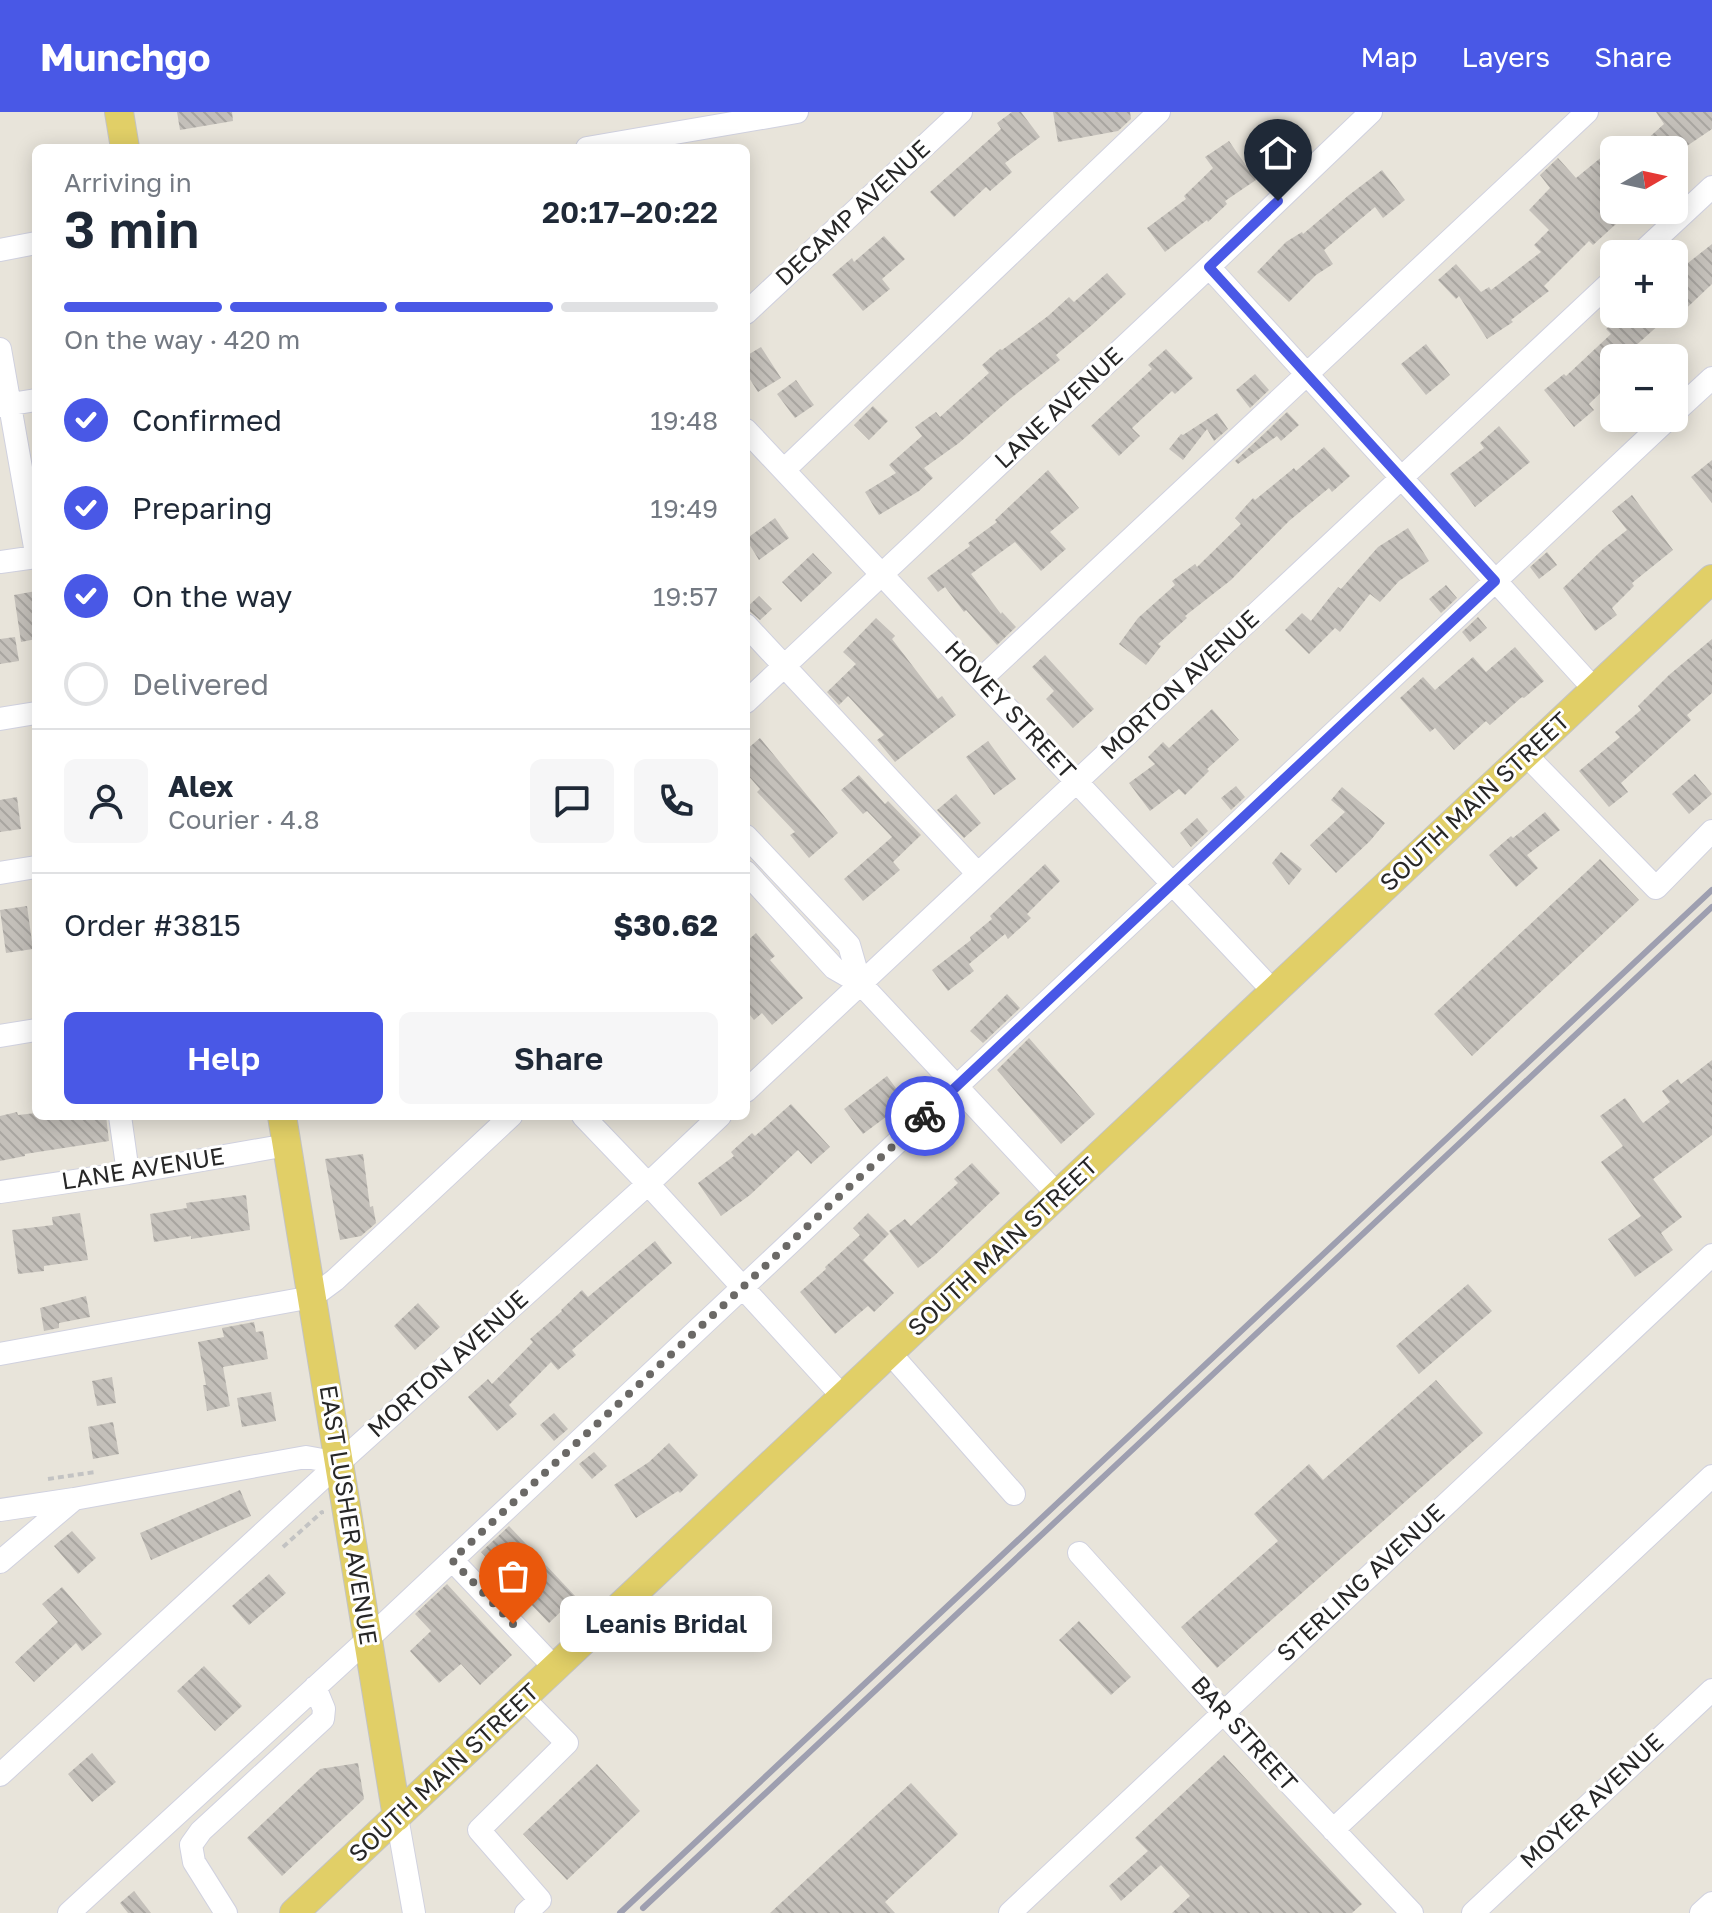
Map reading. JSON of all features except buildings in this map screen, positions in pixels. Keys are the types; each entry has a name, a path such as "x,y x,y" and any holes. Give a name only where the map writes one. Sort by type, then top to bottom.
{"main road":[{"path":"119,112 124,144"},
{"name":"SOUTH MAIN STREET","path":"294,1913 1712,579"},
{"name":"EAST LUSHER AVENUE","path":"289,1127 312,1297 397,1817"}],"street":[{"path":"606,144 738,117 797,112"},
{"name":"DECAMP AVENUE","path":"750,309 961,112"},
{"path":"784,470 1159,112"},
{"name":"LANE AVENUE","path":"750,698 1371,112"},
{"path":"981,679 1587,112"},
{"path":"1655,240 1712,187"},
{"path":"0,250 32,244"},
{"path":"1209,267 1595,690"},
{"name":"MORTON AVENUE","path":"750,1082 1077,782 1600,292"},
{"path":"0,349 5,406 32,536"},
{"path":"1688,400 1712,378"},
{"path":"5,406 32,401"},
{"path":"69,1913 368,1639 1654,432"},
{"name":"HOVEY STREET","path":"750,434 1274,992"},
{"path":"0,562 32,556"},
{"path":"750,629 978,874"},
{"path":"0,719 32,714"},
{"path":"1526,755 1656,888 1712,831"},
{"path":"750,840 849,945 860,983"},
{"path":"0,873 32,868"},
{"path":"750,876 834,968 860,983 1058,1195"},
{"path":"0,1036 32,1031"},
{"path":"121,1120 128,1173"},
{"path":"0,1354 312,1297 335,1280 507,1120"},
{"path":"587,1120 843,1397"},
{"name":"MORTON AVENUE","path":"0,1775 716,1120"},
{"name":"LANE AVENUE","path":"0,1192 128,1173 289,1127"},
{"name":"STERLING AVENUE","path":"1010,1913 1712,1255"},
{"path":"890,1353 1014,1494"},
{"path":"0,1510 306,1457 339,1463"},
{"path":"1333,1830 1712,1476"},
{"path":"0,1562 74,1499"},
{"name":"BAR STREET","path":"1079,1553 1412,1913"},
{"path":"452,1560 555,1668"},
{"path":"226,1913 194,1862 191,1845 201,1831 323,1719 324,1709 315,1687"},
{"name":"MOYER AVENUE","path":"1473,1913 1712,1690"},
{"path":"523,1698 567,1743 479,1830 540,1900 526,1913"},
{"name":"EAST LUSHER AVENUE","path":"397,1817 414,1913"},
{"path":"1701,1913 1712,1903"}],"path":[{"path":"276,1553 322,1512 324,1526"}],"railway":[{"path":"620,1913 1712,890"},
{"path":"643,1908 1712,907"}],"way so far":[{"path":"513,1624 452,1560 925,1116"}],"place":[{"name":"Leanis Bridal","path":"513,1624"}],"route":[{"path":"925,1116 1495,581 1209,267 1278,201"}]}
